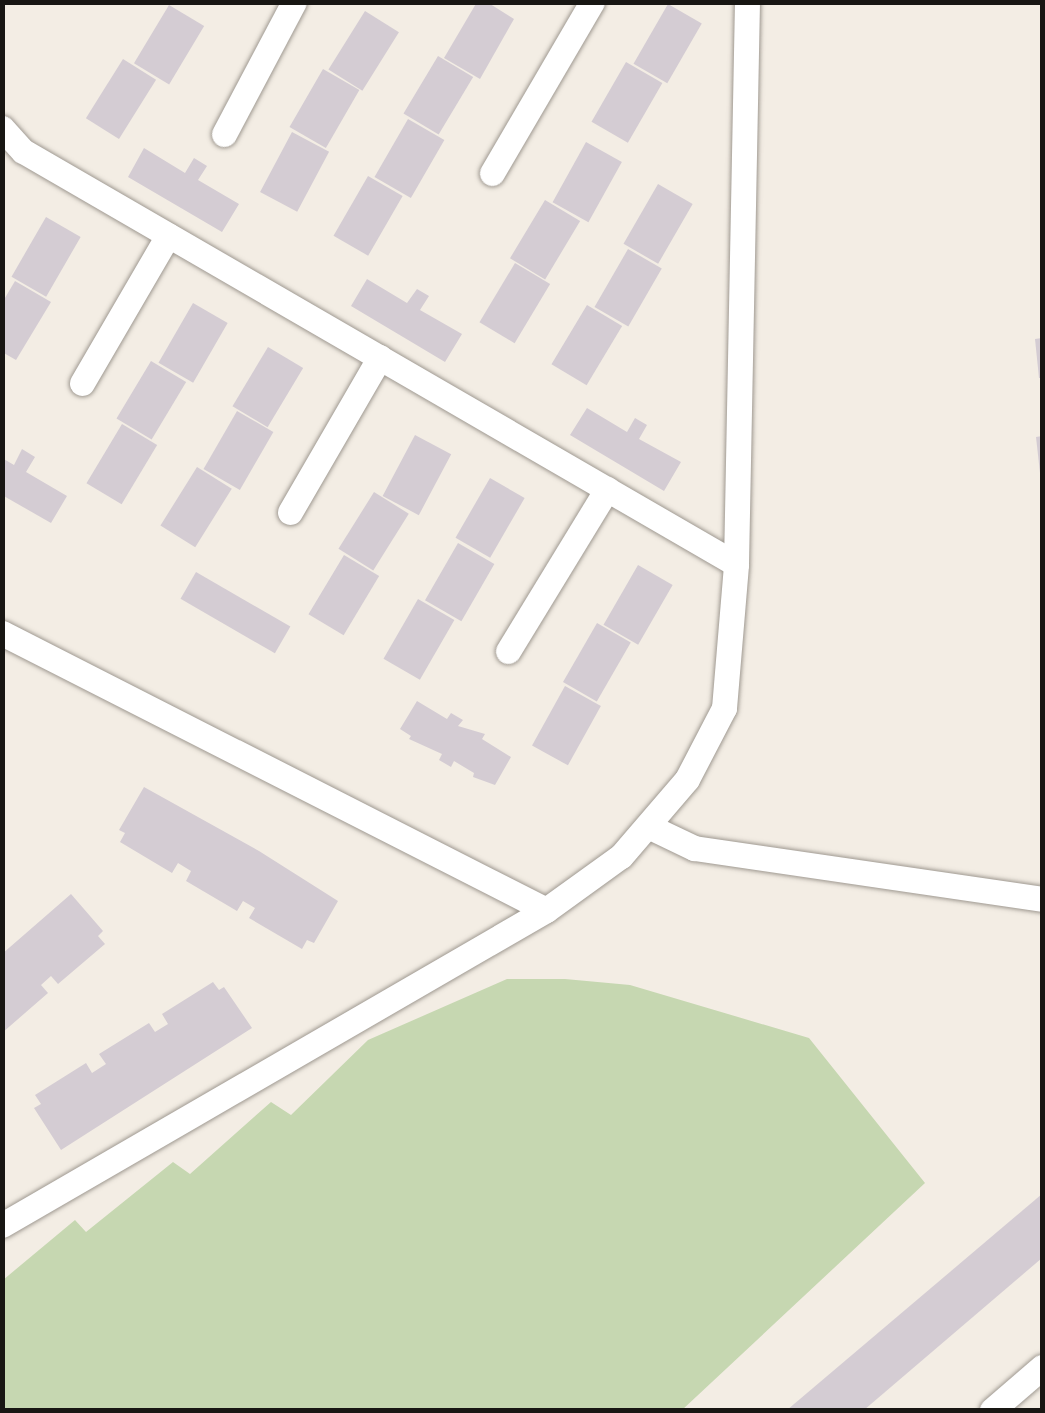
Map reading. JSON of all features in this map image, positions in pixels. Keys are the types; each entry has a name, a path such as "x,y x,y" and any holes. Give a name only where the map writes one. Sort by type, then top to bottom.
{"street":[{"path":"224,134 294,2"},
{"path":"492,174 592,2"},
{"path":"2,1226 546,910 587,883 650,827 688,780 724,708 736,564 747,2"},
{"path":"2,128 23,151 736,564"},
{"path":"82,384 168,234"},
{"path":"290,512 380,358"},
{"path":"508,651 607,488"},
{"path":"2,633 546,910"},
{"path":"650,827 694,848 1042,899"},
{"path":"992,1410 1042,1368"}],"green space":[{"path":"507,979 630,985 809,1038 925,1183 682,1410 3,1410 3,1280 75,1220 86,1232 173,1162 190,1174 271,1102 291,1115 368,1040"}],"building":[{"path":"477,2 487,2 514,19 480,79 444,58"},
{"path":"668,4 702,24 667,83 634,64"},
{"path":"169,5 204,26 169,84 134,63"},
{"path":"365,11 399,32 362,91 328,70"},
{"path":"438,56 473,77 439,135 403,113"},
{"path":"123,59 156,80 119,139 86,118"},
{"path":"626,62 662,83 628,143 592,122"},
{"path":"323,69 359,90 326,148 290,127"},
{"path":"408,119 444,140 411,198 374,177"},
{"path":"292,132 329,152 297,212 260,192"},
{"path":"586,142 622,162 588,222 553,202"},
{"path":"144,148 185,173 194,158 207,166 198,180 239,204 222,232 128,177"},
{"path":"368,176 403,196 368,256 334,236"},
{"path":"658,184 693,204 658,264 624,244"},
{"path":"545,200 580,221 545,279 510,258"},
{"path":"46,217 81,237 46,297 12,277"},
{"path":"628,249 662,268 628,327 594,307"},
{"path":"515,263 550,284 515,343 479,322"},
{"path":"367,279 407,303 417,289 429,296 420,310 462,334 445,362 351,306"},
{"path":"15,281 51,302 16,360 2,352 2,303"},
{"path":"193,303 228,323 193,383 158,363"},
{"path":"587,305 622,326 587,385 551,364"},
{"path":"1042,338 1042,378 1039,378 1035,339"},
{"path":"268,347 303,368 268,427 232,406"},
{"path":"151,361 186,382 152,440 116,418"},
{"path":"587,408 627,432 635,418 647,425 639,439 681,462 664,491 570,435"},
{"path":"237,411 273,432 240,490 204,469"},
{"path":"122,424 157,445 122,504 86,483"},
{"path":"415,435 451,454 419,515 383,496"},
{"path":"1042,436 1042,473 1040,473 1036,437"},
{"path":"22,449 35,457 26,472 67,496 51,523 2,495 2,458 14,465"},
{"path":"197,467 232,489 195,547 160,526"},
{"path":"490,478 525,498 490,558 456,538"},
{"path":"374,492 409,514 373,571 338,549"},
{"path":"458,543 494,564 461,621 425,600"},
{"path":"344,555 379,576 344,635 308,614"},
{"path":"638,565 673,585 638,645 604,625"},
{"path":"196,572 290,626 275,653 181,599"},
{"path":"418,599 454,620 420,680 384,659"},
{"path":"597,623 631,642 597,701 563,682"},
{"path":"565,686 601,706 568,765 532,745"},
{"path":"417,701 447,719 451,713 463,720 458,726 485,734 482,739 511,757 495,785 473,777 474,773 454,761 451,767 439,760 442,754 409,739 411,736 400,729"},
{"path":"144,787 259,851 338,901 314,943 307,940 302,949 249,918 255,908 243,901 237,911 186,881 191,871 178,863 172,873 120,842 125,833 119,830"},
{"path":"71,894 103,931 98,936 105,944 58,984 51,976 41,985 48,993 2,1033 2,954"},
{"path":"213,982 219,990 224,987 252,1028 61,1150 34,1108 41,1104 35,1095 86,1063 92,1073 106,1064 99,1054 149,1023 155,1032 168,1024 162,1014"},
{"path":"1042,1194 1042,1258 864,1410 787,1410"}]}
